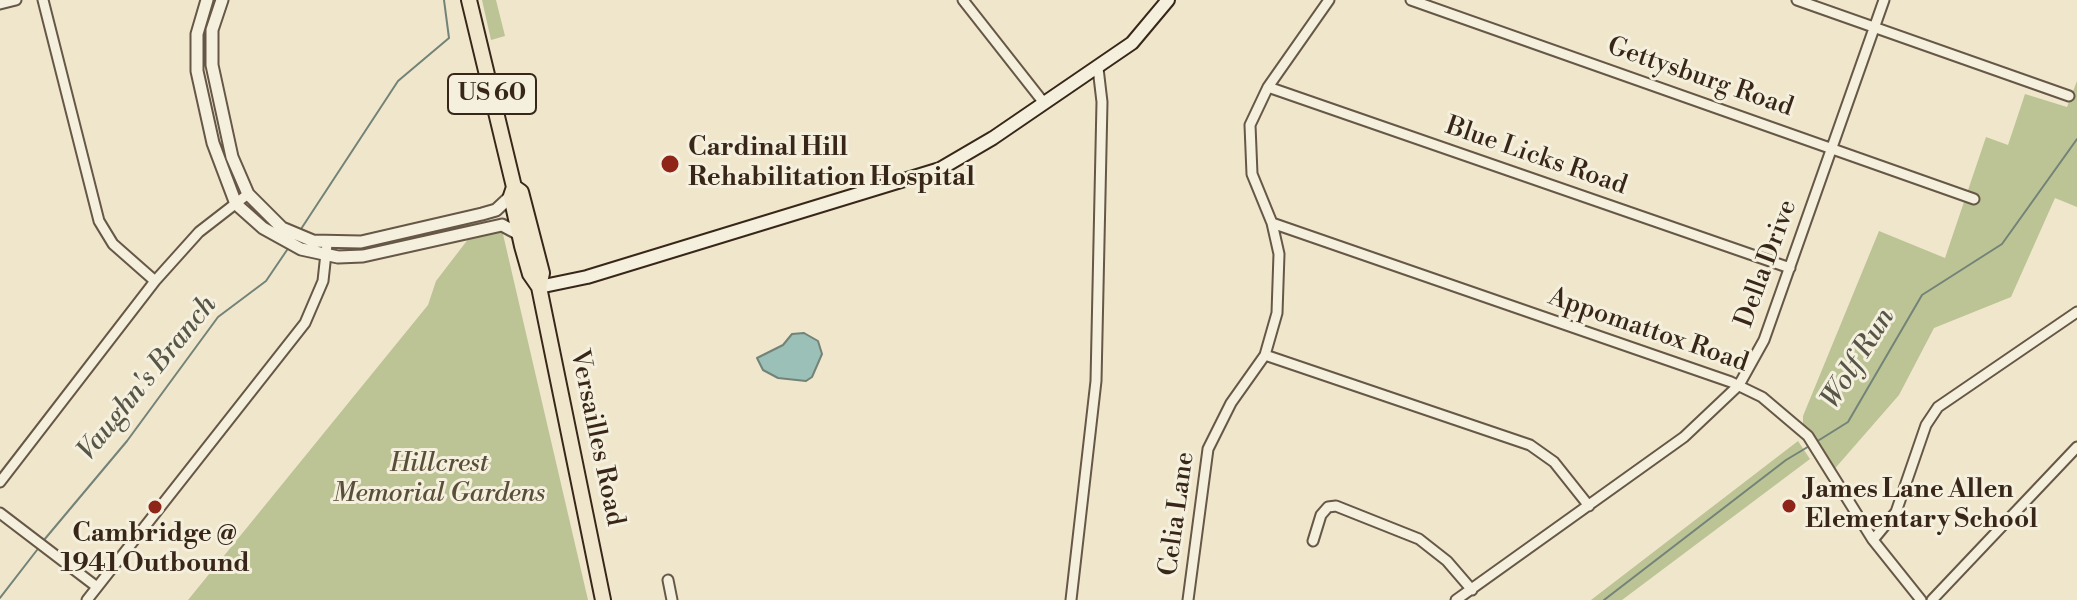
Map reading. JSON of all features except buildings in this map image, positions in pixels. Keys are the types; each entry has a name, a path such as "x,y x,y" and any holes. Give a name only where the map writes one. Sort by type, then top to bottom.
{"main road":[{"name":"Versailles Road","path":"469,0 519,234 530,274 539,287 603,600"},
{"path":"539,287 587,277 927,174 970,153 1098,68 1141,35 1168,0"},
{"name":"Versailles Road","path":"512,192 521,192 542,273 539,287"}],"street":[{"path":"0,4 16,0"},
{"path":"43,0 99,221 113,244 155,281"},
{"path":"207,0 197,34 197,71 219,167 236,204 263,228 288,242 363,256 502,225 519,234"},
{"path":"222,0 212,30 212,65 232,157 248,194 282,228 327,250 496,210 512,192"},
{"path":"963,0 1044,103"},
{"name":"Celia Lane","path":"1188,600 1208,449 1231,403 1265,355 1277,313 1280,278 1272,223 1258,191 1249,156 1253,115 1268,87 1329,0"},
{"name":"Gettysburg Road","path":"1411,0 1974,199"},
{"path":"1797,0 2069,96"},
{"name":"Della Drive","path":"1456,600 1684,437 1739,385 1764,340 1884,0"},
{"path":"1071,600 1096,381 1102,102 1098,68"},
{"name":"Blue Licks Road","path":"1268,87 1790,268"},
{"path":"0,482 155,281 199,232 248,194"},
{"name":"Appomattox Road","path":"1272,223 1739,385 1772,403 1808,436 1873,540 1921,600"},
{"path":"87,600 281,358 316,302 327,250"},
{"path":"1873,540 1896,512 1926,425 1945,399 2077,312"},
{"path":"1265,355 1530,445 1554,462 1589,506"},
{"path":"1932,600 2077,447"},
{"path":"1313,541 1321,515 1328,507 1336,506 1419,539 1447,561 1472,590"},
{"path":"0,513 97,587"},
{"path":"668,580 672,600"}],"green space":[{"path":"482,0 496,0 505,36 491,40"},
{"path":"2077,81 2077,207 2055,198 2011,297 1934,328 1899,395 1831,473 1803,430 1803,416 1879,231 1945,258 1986,137 2008,145 2025,94 2067,107"},
{"name":"Hillcrest Memorial Gardens","path":"502,230 588,600 188,600 428,305 436,281 469,238"},
{"path":"1798,441 1810,459 1622,600 1591,600"}],"water":[{"path":"804,333 818,341 822,354 812,377 806,381 778,378 763,370 757,358 783,345 792,334"}],"waterway":[{"name":"Vaughn's Branch","path":"301,229 398,81 449,38 444,0"},
{"name":"Wolf Run","path":"1816,442 1848,422 1922,295 2002,244 2077,139"},
{"name":"Vaughn's Branch","path":"44,540 127,441 218,317 266,281 287,250"},
{"name":"Wolf Run","path":"1604,600 1786,460 1811,445"},
{"name":"Vaughn's Branch","path":"0,598 37,550"}],"place":[{"name":"Cardinal Hill Rehabilitation Hospital","path":"670,164"},
{"name":"James Lane Allen Elementary School","path":"1789,506"},
{"name":"Cambridge @ 1941 Outbound","path":"155,507"}]}
